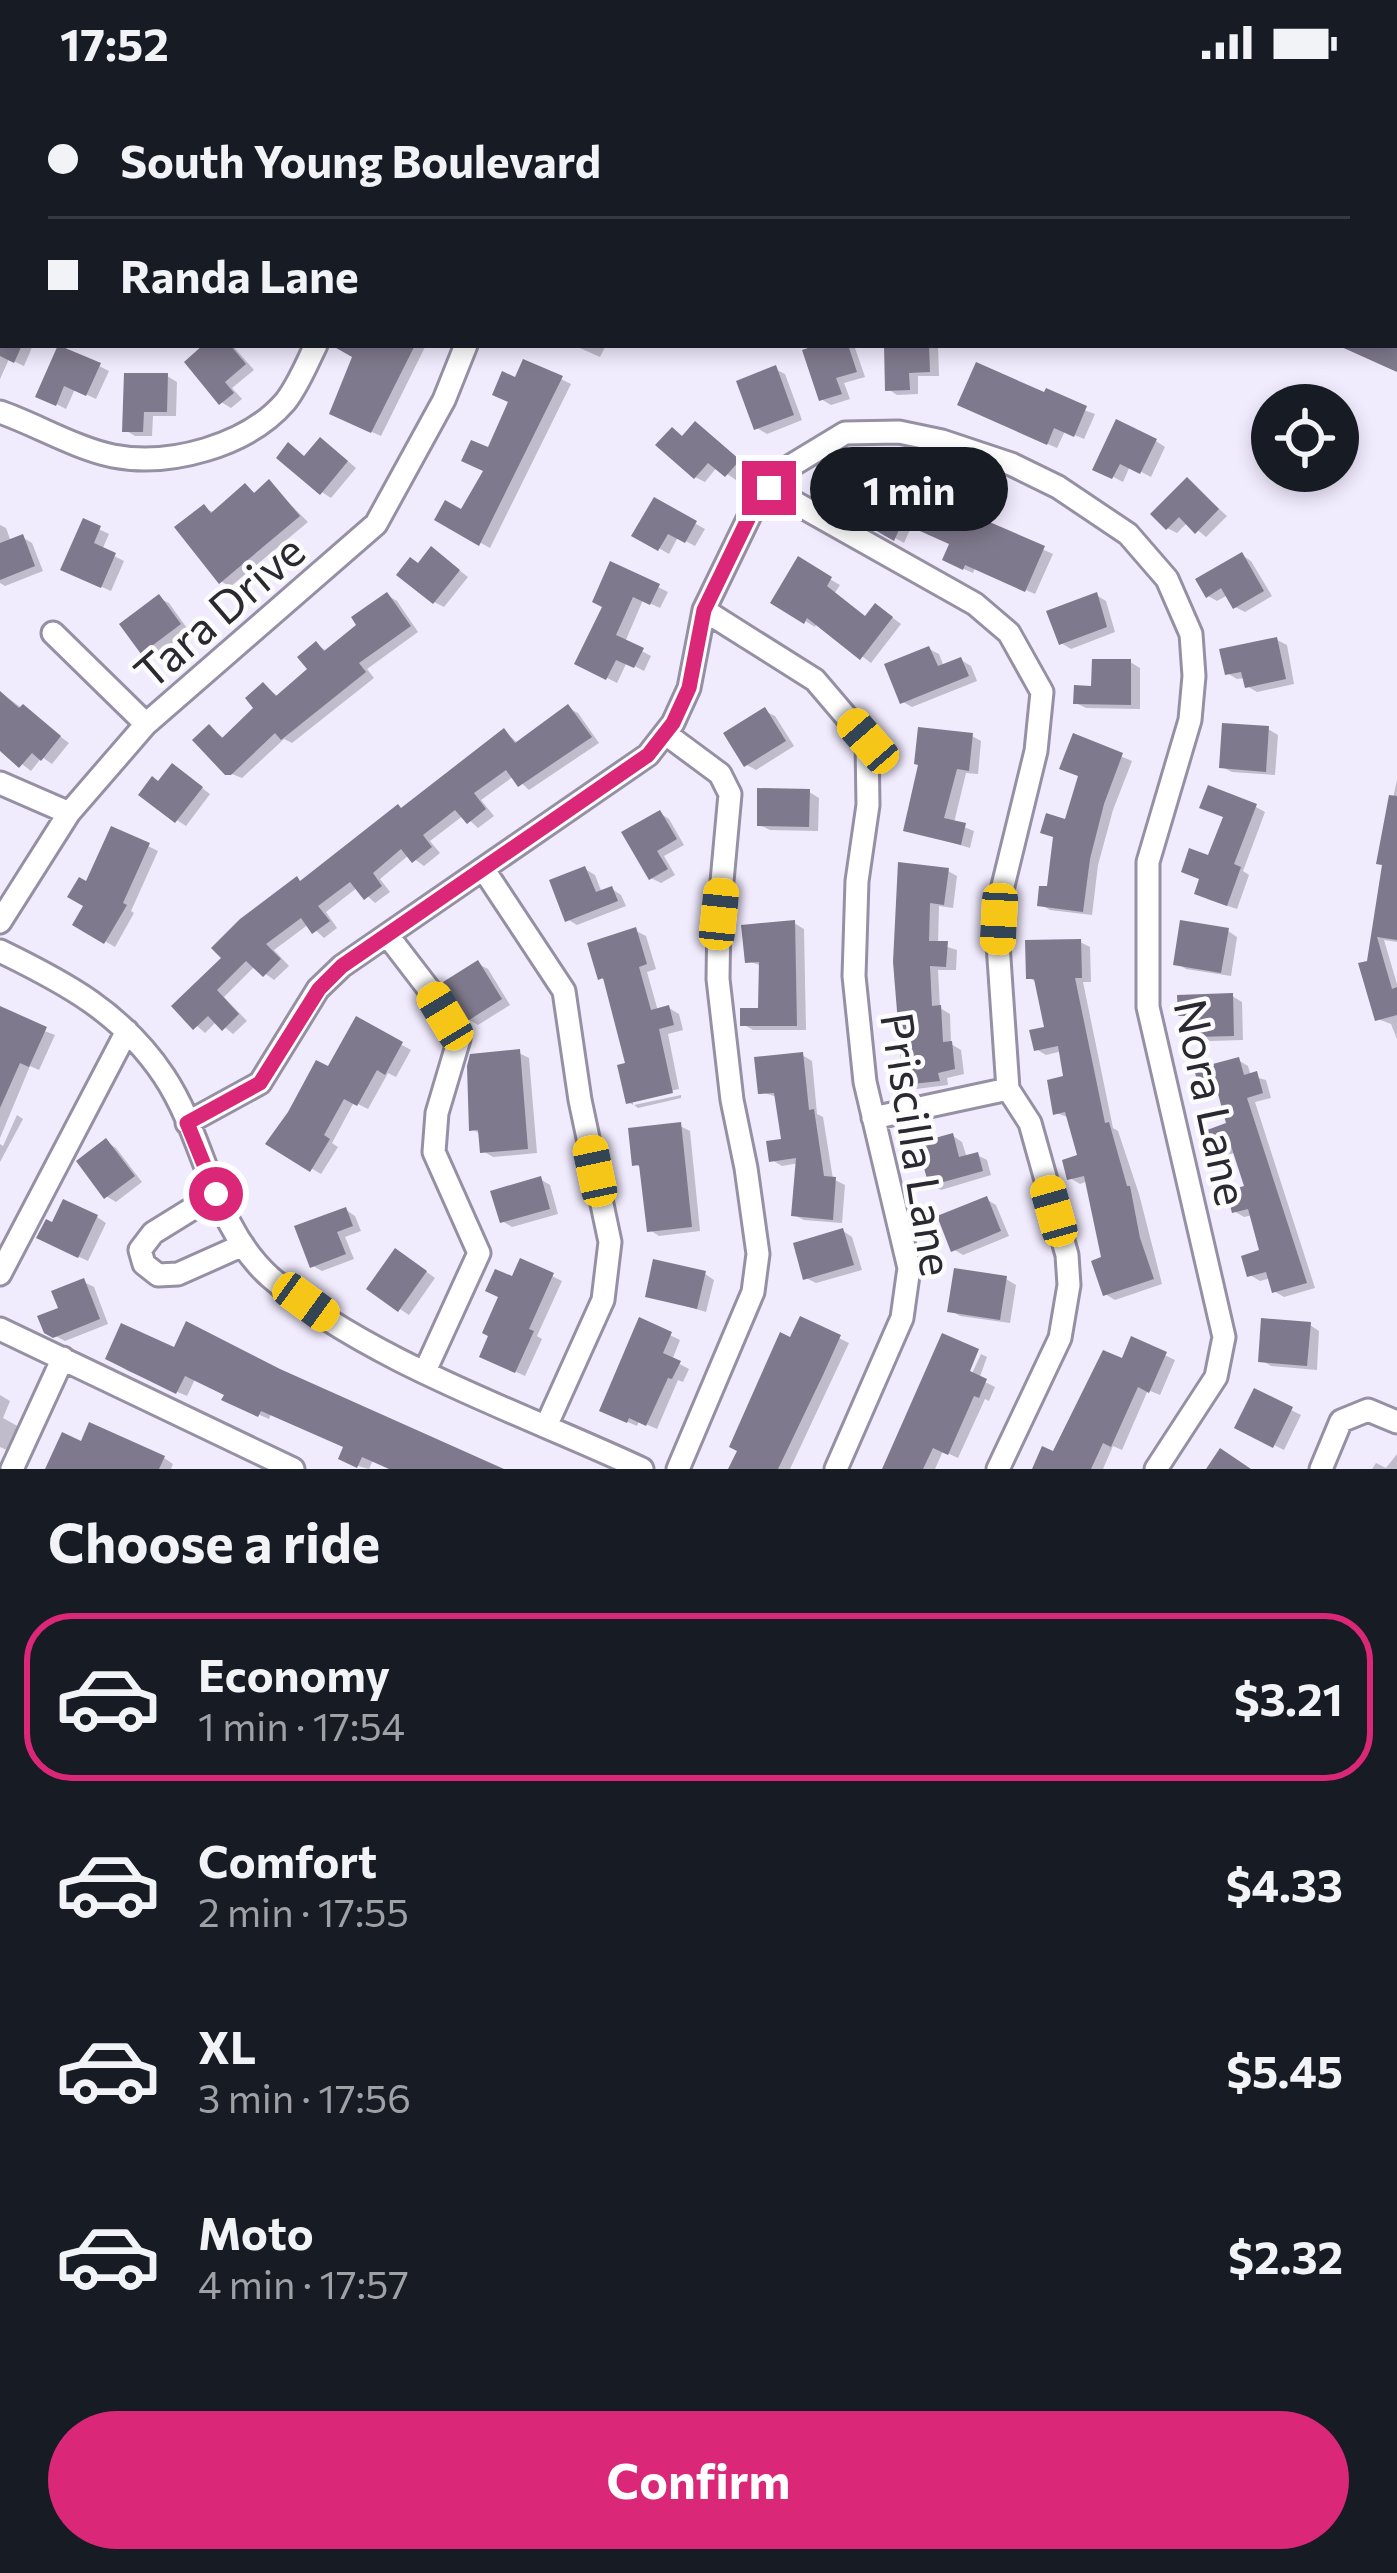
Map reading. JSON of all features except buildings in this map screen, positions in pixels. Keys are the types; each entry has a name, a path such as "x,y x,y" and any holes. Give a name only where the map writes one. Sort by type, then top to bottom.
{"street":[{"path":"0,412 111,455 182,456 212,449 243,433 284,403 314,348"},
{"name":"Tara Drive","path":"0,922 69,813 146,724 376,524 444,400 465,348"},
{"name":"Nora Lane","path":"769,488 779,473 845,433 899,432 1011,464 1058,487 1128,534 1167,579 1191,634 1190,720 1148,862 1148,1007 1224,1337 1216,1377 1156,1469"},
{"path":"187,1123 260,1083 319,989 342,966 648,755 666,734 689,688 704,610 751,513 769,488 975,604 1009,633 1042,692 1036,751 1000,894 998,944 1009,1089 1030,1123 1067,1255 1069,1285 1060,1338 998,1469"},
{"name":"Priscilla Lane","path":"704,610 814,680 868,741 868,806 857,881 854,976 865,1082 909,1268 902,1318 836,1469"},
{"path":"53,633 146,724"},
{"path":"666,734 721,775 730,794 718,979 758,1254 753,1292 678,1469"},
{"path":"0,784 69,813"},
{"path":"484,870 565,992 580,1100 610,1242 603,1300 547,1424"},
{"path":"388,936 431,992 459,1039 437,1113 434,1152 479,1253 425,1371"},
{"path":"0,951 76,988 127,1031 165,1078 216,1194 243,1245 269,1276 343,1329 642,1469"},
{"path":"0,1274 127,1031"},
{"path":"874,1118 1009,1089"},
{"path":"216,1194 153,1233 140,1250 144,1264 158,1275 178,1274 243,1245"},
{"path":"0,1329 292,1469"},
{"path":"12,1469 63,1358"},
{"path":"1321,1469 1342,1421 1367,1410 1397,1422"}],"route":[{"path":"216,1194 187,1123 260,1083 319,989 342,966 648,755 666,734 689,688 704,610 751,513 769,488"}]}
